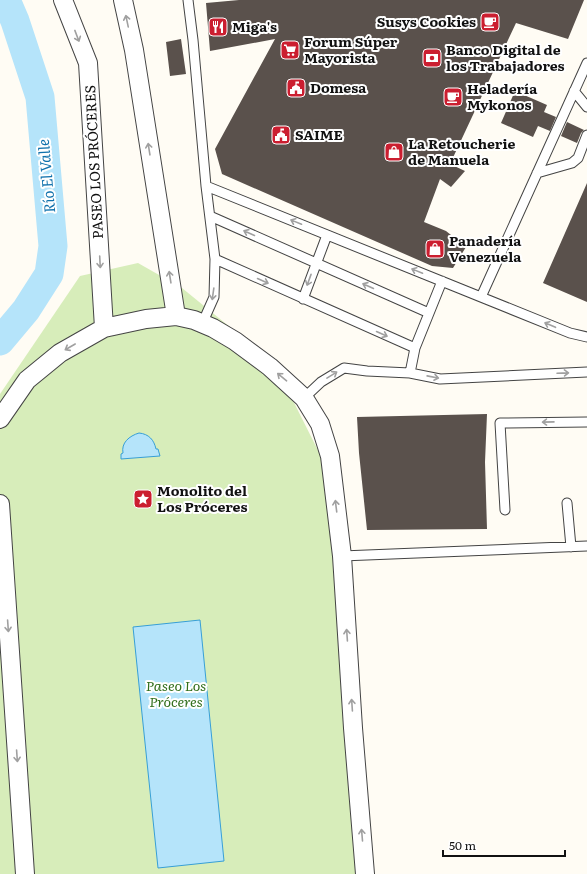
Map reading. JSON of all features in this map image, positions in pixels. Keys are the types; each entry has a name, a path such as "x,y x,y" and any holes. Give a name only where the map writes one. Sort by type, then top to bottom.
{"street":[{"name":"PASEO LOS PRÓCERES","path":"63,0 88,62 104,328"},
{"path":"123,0 134,50 176,316"},
{"path":"0,419 27,380 60,353 104,328 140,320 176,316 202,324 235,341 276,372 304,398 320,424 330,456 342,556 353,728 365,874"},
{"path":"0,504 25,874"}],"lane":[{"path":"188,0 195,59 206,186 215,259 214,297 202,324"},
{"path":"480,297 587,63"},
{"path":"574,91 587,107"},
{"path":"537,173 567,166 572,163 578,158 587,135"},
{"path":"206,186 570,333 587,337"},
{"path":"210,216 429,313"},
{"path":"303,299 327,235"},
{"path":"215,259 415,348"},
{"path":"410,373 415,348 442,281"},
{"path":"304,398 321,382 344,368 410,373 440,379 587,372"},
{"path":"505,510 500,423 587,422"},
{"path":"567,503 571,547"},
{"path":"342,556 587,546"}],"green space":[{"name":"Paseo Los Próceres","path":"138,263 182,288 274,363 340,494 365,874 0,874 0,394 80,276"}],"water":[{"path":"139,433 150,438 156,449 158,449 160,456 121,459 123,446 126,440"},
{"path":"200,620 224,861 158,868 133,627"}],"building":[{"path":"239,0 584,0 568,39 516,23 450,164 465,171 451,187 440,179 424,222 446,231 466,247 453,268 432,266 222,174 215,149 275,39 210,51 206,3"},
{"path":"181,39 186,74 170,76 166,42"},
{"path":"515,91 547,105 544,112 556,117 550,131 538,126 533,137 501,123"},
{"path":"567,122 584,130 581,133 577,143 561,136"},
{"path":"587,183 587,302 543,283"},
{"path":"487,414 485,462 487,529 367,530 357,417"}],"waterway":[{"name":"Río El Valle","path":"0,341 26,310 49,274 53,246 40,97 15,21 6,0"}],"place":[{"name":"Susys Cookies","path":"490,22"},
{"name":"Miga's","path":"218,27"},
{"name":"Forum Súper Mayorista","path":"290,50"},
{"name":"Banco Digital de los Trabajadores","path":"432,58"},
{"name":"Domesa","path":"296,88"},
{"name":"Heladería Mykonos","path":"453,97"},
{"name":"SAIME","path":"281,135"},
{"name":"La Retoucherie de Manuela","path":"394,152"},
{"name":"Panadería Venezuela","path":"435,249"},
{"name":"Monolito del Los Próceres","path":"143,499"}]}
